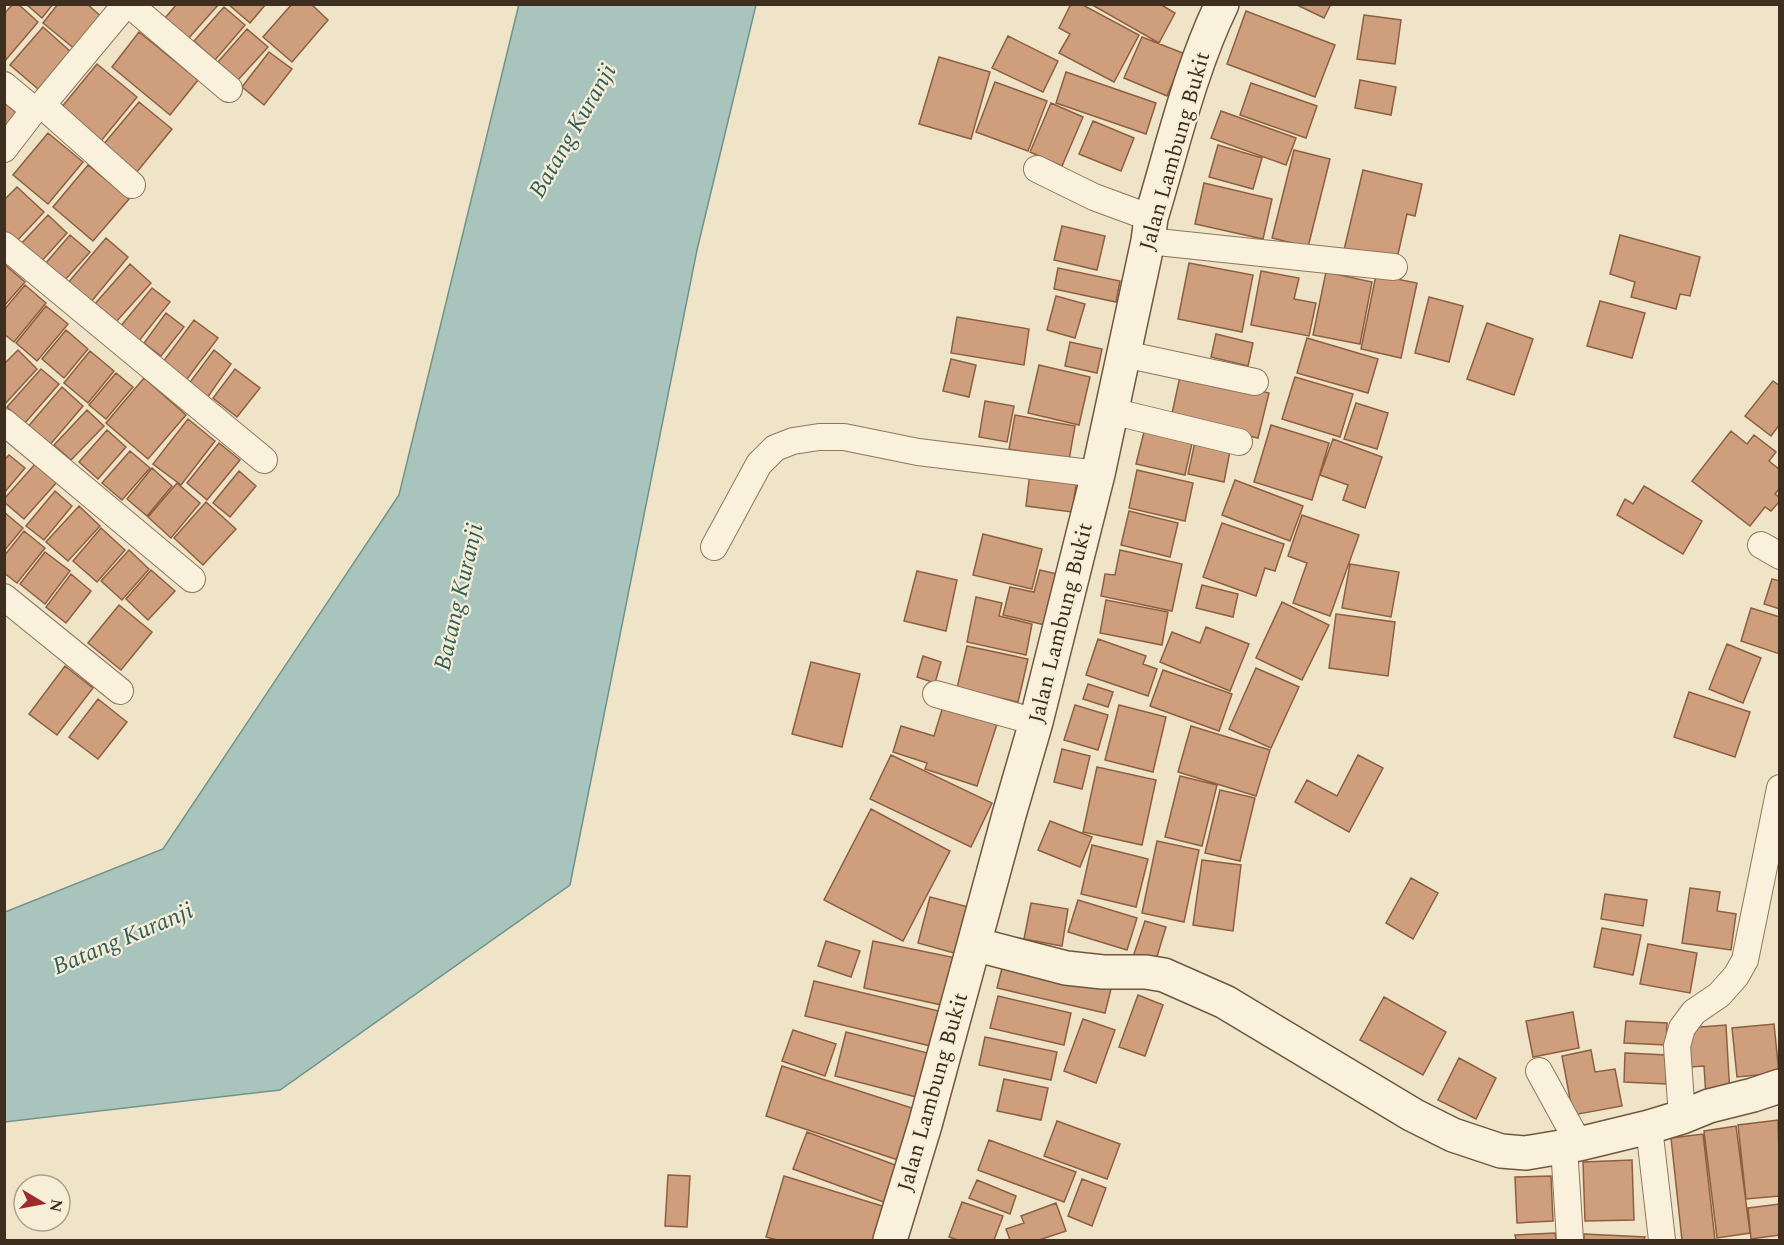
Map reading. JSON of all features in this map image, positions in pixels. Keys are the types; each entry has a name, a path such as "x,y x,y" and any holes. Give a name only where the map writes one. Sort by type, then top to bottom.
{"street":[{"name":"Jalan Lambung Bukit","path":"890,1240 925,1125 1036,722 1098,474 1150,230 1196,71 1221,4"},
{"path":"4,149 121,6 229,89"},
{"path":"4,85 38,107 132,184"},
{"path":"1037,168 1094,197 1150,230 1394,267"},
{"path":"4,245 264,460"},
{"path":"1124,354 1255,382"},
{"path":"1111,411 1239,442"},
{"path":"4,422 192,579"},
{"path":"714,547 759,464 775,448 793,441 819,436 844,437 918,452 1098,474"},
{"path":"4,597 120,691"},
{"path":"936,694 1036,722"},
{"path":"1682,1117 1677,1046 1682,1028 1694,1012 1719,995 1736,976 1745,960 1779,788"},
{"path":"974,944 1066,968 1164,975 1225,1002 1413,1115 1453,1134 1501,1151 1526,1153 1649,1127 1779,1086"},
{"path":"1539,1071 1571,1145 1570,1240"},
{"path":"1649,1127 1662,1240"}],"water":[{"name":"Batang Kuranji","path":"519,4 756,5 697,250 570,885 280,1090 5,1122 5,912 163,849 399,495"}],"building":[{"path":"13,4 18,4 38,22 4,62 4,14"},
{"path":"26,4 53,4 42,18"},
{"path":"58,4 87,4 103,18 76,50 43,23"},
{"path":"177,4 219,4 188,39 165,18"},
{"path":"228,4 266,4 250,23"},
{"path":"292,4 311,4 328,20 292,62 263,37"},
{"path":"1071,4 1081,4 1139,35 1114,82 1059,53 1070,34 1059,28"},
{"path":"1095,4 1160,4 1175,13 1159,43 1094,6"},
{"path":"1295,4 1331,4 1324,18"},
{"path":"224,7 245,25 215,60 194,41"},
{"path":"1246,11 1335,45 1315,97 1227,64"},
{"path":"1364,15 1401,20 1395,64 1357,59"},
{"path":"43,27 71,52 38,89 10,65"},
{"path":"247,29 268,47 238,80 218,62"},
{"path":"139,32 198,80 170,115 112,67"},
{"path":"1008,36 1058,61 1043,92 992,68"},
{"path":"1142,37 1185,54 1167,96 1124,78"},
{"path":"269,52 292,69 264,105 242,87"},
{"path":"939,57 990,72 971,139 919,124"},
{"path":"97,64 137,97 101,141 61,108"},
{"path":"1066,72 1156,103 1146,134 1056,103"},
{"path":"1360,80 1396,87 1391,115 1355,108"},
{"path":"995,82 1047,101 1028,151 976,132"},
{"path":"1251,83 1317,106 1306,138 1240,115"},
{"path":"4,102 20,116 4,134"},
{"path":"139,102 172,129 136,173 103,145"},
{"path":"1051,103 1083,117 1062,166 1030,152"},
{"path":"1221,111 1296,138 1286,165 1211,138"},
{"path":"1093,121 1134,138 1121,171 1079,154"},
{"path":"48,133 83,162 48,204 13,175"},
{"path":"1218,145 1262,158 1253,189 1209,177"},
{"path":"1294,150 1330,159 1308,247 1272,238"},
{"path":"88,165 129,199 93,241 53,207"},
{"path":"1363,170 1422,184 1415,216 1407,214 1396,263 1344,250"},
{"path":"1204,183 1272,199 1263,239 1195,224"},
{"path":"17,187 44,212 15,243 4,233 4,200"},
{"path":"48,215 67,233 39,264 20,245"},
{"path":"1062,226 1105,236 1097,270 1054,260"},
{"path":"70,235 90,252 64,281 45,264"},
{"path":"1620,235 1700,257 1690,296 1680,294 1676,309 1631,297 1635,282 1610,274"},
{"path":"106,238 128,257 91,302 68,283"},
{"path":"1189,263 1253,275 1242,332 1178,319"},
{"path":"4,264 25,282 4,306"},
{"path":"130,264 151,283 115,323 94,305"},
{"path":"1058,268 1120,281 1116,302 1054,289"},
{"path":"1261,271 1299,278 1294,299 1316,303 1309,336 1251,325"},
{"path":"1326,272 1372,282 1360,344 1313,335"},
{"path":"1376,275 1417,283 1401,358 1361,349"},
{"path":"25,285 46,303 14,342 4,334 4,310"},
{"path":"152,288 170,302 138,342 120,327"},
{"path":"1056,296 1085,304 1075,338 1047,330"},
{"path":"1429,297 1463,306 1449,362 1415,353"},
{"path":"1600,301 1645,313 1632,358 1587,346"},
{"path":"46,306 68,324 37,361 16,343"},
{"path":"166,313 184,327 161,356 144,343"},
{"path":"957,317 1029,329 1024,365 951,353"},
{"path":"194,320 218,338 184,383 160,366"},
{"path":"1487,323 1533,339 1514,395 1467,379"},
{"path":"66,330 88,349 64,378 42,359"},
{"path":"1216,334 1253,343 1248,366 1211,357"},
{"path":"1307,338 1378,359 1368,393 1297,373"},
{"path":"1070,342 1102,349 1097,373 1065,366"},
{"path":"18,350 37,369 4,405 4,364"},
{"path":"214,350 231,364 207,398 188,385"},
{"path":"90,351 114,371 88,403 64,383"},
{"path":"951,359 976,365 969,397 943,391"},
{"path":"1039,365 1090,377 1079,425 1028,413"},
{"path":"41,369 59,384 25,423 7,407"},
{"path":"235,369 260,388 237,417 213,398"},
{"path":"1181,372 1269,393 1258,438 1171,418"},
{"path":"116,373 133,387 106,419 89,405"},
{"path":"1295,377 1353,394 1340,437 1282,419"},
{"path":"144,378 186,415 148,459 106,423"},
{"path":"1773,381 1780,386 1780,424 1771,436 1745,416"},
{"path":"62,387 83,406 48,447 26,429"},
{"path":"985,401 1014,406 1007,442 979,437"},
{"path":"1356,403 1388,413 1377,449 1344,439"},
{"path":"87,410 104,426 71,460 54,445"},
{"path":"1015,415 1075,426 1069,460 1009,449"},
{"path":"188,419 215,441 181,485 153,464"},
{"path":"1146,424 1194,434 1185,475 1136,464"},
{"path":"1271,425 1329,443 1312,500 1254,482"},
{"path":"107,430 126,447 98,479 79,462"},
{"path":"1731,431 1747,444 1754,435 1776,452 1769,461 1780,470 1780,488 1775,494 1780,501 1771,511 1765,507 1750,526 1692,481"},
{"path":"1196,437 1230,451 1224,482 1188,474"},
{"path":"1333,439 1382,457 1365,508 1343,500 1348,485 1320,475"},
{"path":"219,443 240,460 207,500 187,483"},
{"path":"130,451 150,468 122,500 102,483"},
{"path":"9,455 25,468 4,493 4,460"},
{"path":"36,463 57,482 24,519 4,502 4,499"},
{"path":"152,468 172,486 147,516 127,499"},
{"path":"1137,470 1193,483 1185,521 1129,508"},
{"path":"239,471 256,486 230,517 213,503"},
{"path":"1030,472 1077,479 1072,512 1026,506"},
{"path":"1235,480 1303,506 1290,541 1222,515"},
{"path":"177,483 200,503 171,538 148,517"},
{"path":"1644,486 1702,521 1683,554 1617,515 1625,499 1633,504"},
{"path":"55,491 72,506 44,540 26,526"},
{"path":"206,502 236,529 203,565 174,538"},
{"path":"79,506 100,526 68,561 46,542"},
{"path":"1129,511 1178,523 1170,557 1121,545"},
{"path":"4,512 23,528 4,551"},
{"path":"1302,515 1359,535 1330,616 1293,603 1307,563 1288,556"},
{"path":"1222,523 1284,544 1275,571 1265,568 1256,596 1203,577"},
{"path":"101,528 125,550 97,582 73,561"},
{"path":"24,531 45,548 17,583 4,573 4,556"},
{"path":"983,534 1042,549 1032,589 973,575"},
{"path":"129,550 149,569 122,600 101,581"},
{"path":"1120,550 1182,564 1172,611 1101,596 1105,574 1115,575"},
{"path":"45,552 70,571 45,604 20,584"},
{"path":"1350,564 1399,572 1391,617 1342,608"},
{"path":"151,570 175,591 148,620 126,599"},
{"path":"1040,570 1057,574 1045,625 1003,615 1010,587 1034,592"},
{"path":"917,571 957,580 946,631 904,621"},
{"path":"71,574 91,591 66,623 46,607"},
{"path":"1772,579 1780,581 1780,609 1764,604"},
{"path":"1202,585 1238,594 1233,617 1196,608"},
{"path":"976,597 1002,603 999,616 1032,624 1026,655 967,642"},
{"path":"1106,600 1168,612 1162,645 1100,633"},
{"path":"1282,602 1329,625 1302,680 1256,658"},
{"path":"119,605 152,632 121,670 88,643"},
{"path":"1751,608 1780,617 1780,654 1741,641"},
{"path":"1336,614 1395,622 1388,676 1329,668"},
{"path":"1206,627 1249,644 1230,691 1160,662 1172,632 1200,643"},
{"path":"1098,639 1146,656 1143,664 1157,669 1148,696 1086,675"},
{"path":"1727,644 1761,658 1743,703 1709,689"},
{"path":"967,646 1028,659 1018,702 957,688"},
{"path":"923,656 941,662 935,683 917,677"},
{"path":"811,662 860,674 842,747 792,734"},
{"path":"65,666 93,688 57,735 29,714"},
{"path":"1256,668 1299,687 1271,748 1229,729"},
{"path":"1163,670 1232,694 1219,731 1150,706"},
{"path":"1088,684 1113,692 1108,707 1083,699"},
{"path":"1689,692 1750,712 1735,757 1674,737"},
{"path":"98,699 127,722 98,759 69,737"},
{"path":"944,703 998,721 977,786 925,769 927,763 893,752 901,726 934,736"},
{"path":"1075,705 1108,715 1098,750 1064,740"},
{"path":"1119,705 1166,717 1153,772 1105,760"},
{"path":"1191,726 1270,750 1256,796 1178,772"},
{"path":"1062,749 1090,756 1082,789 1054,782"},
{"path":"891,755 992,803 971,847 870,799"},
{"path":"1358,755 1383,768 1349,832 1295,802 1307,780 1337,796"},
{"path":"1097,767 1156,780 1142,845 1083,832"},
{"path":"1180,776 1217,785 1202,846 1165,837"},
{"path":"1220,790 1255,798 1240,861 1205,853"},
{"path":"871,809 950,851 903,941 824,900"},
{"path":"1050,821 1092,837 1080,867 1038,850"},
{"path":"1157,841 1199,850 1184,922 1142,913"},
{"path":"1092,845 1148,859 1136,907 1081,894"},
{"path":"1202,860 1241,865 1233,931 1193,925"},
{"path":"1411,878 1438,893 1413,939 1386,923"},
{"path":"1690,888 1720,892 1717,911 1736,914 1731,950 1682,943"},
{"path":"1605,894 1647,900 1643,926 1601,919"},
{"path":"930,897 976,909 965,956 918,943"},
{"path":"1078,900 1137,918 1127,950 1068,932"},
{"path":"1031,903 1068,909 1062,946 1024,939"},
{"path":"1145,921 1166,927 1155,963 1133,957"},
{"path":"1602,928 1641,935 1633,975 1594,967"},
{"path":"826,941 860,951 851,977 818,966"},
{"path":"873,941 956,958 946,1006 864,988"},
{"path":"1648,944 1697,953 1690,993 1640,984"},
{"path":"1003,964 1111,989 1105,1013 997,988"},
{"path":"814,981 947,1013 939,1048 805,1016"},
{"path":"1138,995 1163,1005 1145,1056 1119,1047"},
{"path":"998,996 1071,1013 1064,1045 990,1028"},
{"path":"1384,997 1446,1032 1423,1075 1360,1040"},
{"path":"1573,1012 1579,1048 1533,1057 1526,1021"},
{"path":"1083,1019 1115,1030 1096,1083 1064,1071"},
{"path":"1626,1021 1667,1023 1666,1045 1624,1043"},
{"path":"1774,1024 1779,1073 1737,1077 1732,1028"},
{"path":"1726,1025 1730,1096 1706,1097 1704,1066 1690,1067 1687,1028"},
{"path":"793,1030 836,1044 825,1076 782,1061"},
{"path":"846,1032 935,1055 924,1099 835,1076"},
{"path":"985,1037 1057,1052 1051,1080 979,1065"},
{"path":"1591,1050 1595,1072 1615,1069 1622,1106 1573,1115 1562,1056"},
{"path":"1625,1053 1667,1055 1666,1084 1624,1082"},
{"path":"1459,1058 1496,1078 1476,1119 1438,1100"},
{"path":"782,1066 921,1111 904,1162 766,1116"},
{"path":"1004,1079 1048,1088 1041,1120 997,1111"},
{"path":"1778,1120 1780,1196 1746,1199 1738,1125"},
{"path":"1057,1121 1120,1144 1107,1179 1044,1156"},
{"path":"1736,1126 1750,1233 1717,1238 1704,1131"},
{"path":"807,1132 903,1168 889,1204 793,1169"},
{"path":"1703,1134 1715,1240 1682,1240 1671,1138"},
{"path":"989,1140 1076,1172 1064,1202 978,1170"},
{"path":"1632,1160 1634,1220 1585,1221 1583,1162"},
{"path":"668,1175 690,1176 687,1227 665,1226"},
{"path":"784,1176 889,1208 880,1240 777,1240 766,1237"},
{"path":"1551,1176 1553,1221 1517,1223 1515,1177"},
{"path":"1082,1179 1106,1188 1092,1226 1068,1216"},
{"path":"977,1180 1016,1196 1010,1214 969,1198"},
{"path":"962,1202 1003,1216 994,1240 958,1240 949,1237"},
{"path":"1056,1203 1066,1231 1039,1240 1010,1240 1006,1229 1024,1223 1021,1216"},
{"path":"1780,1204 1780,1235 1751,1239 1748,1208"},
{"path":"1555,1233 1556,1240 1516,1240 1515,1235"},
{"path":"1584,1234 1645,1237 1644,1240 1584,1240"}]}
